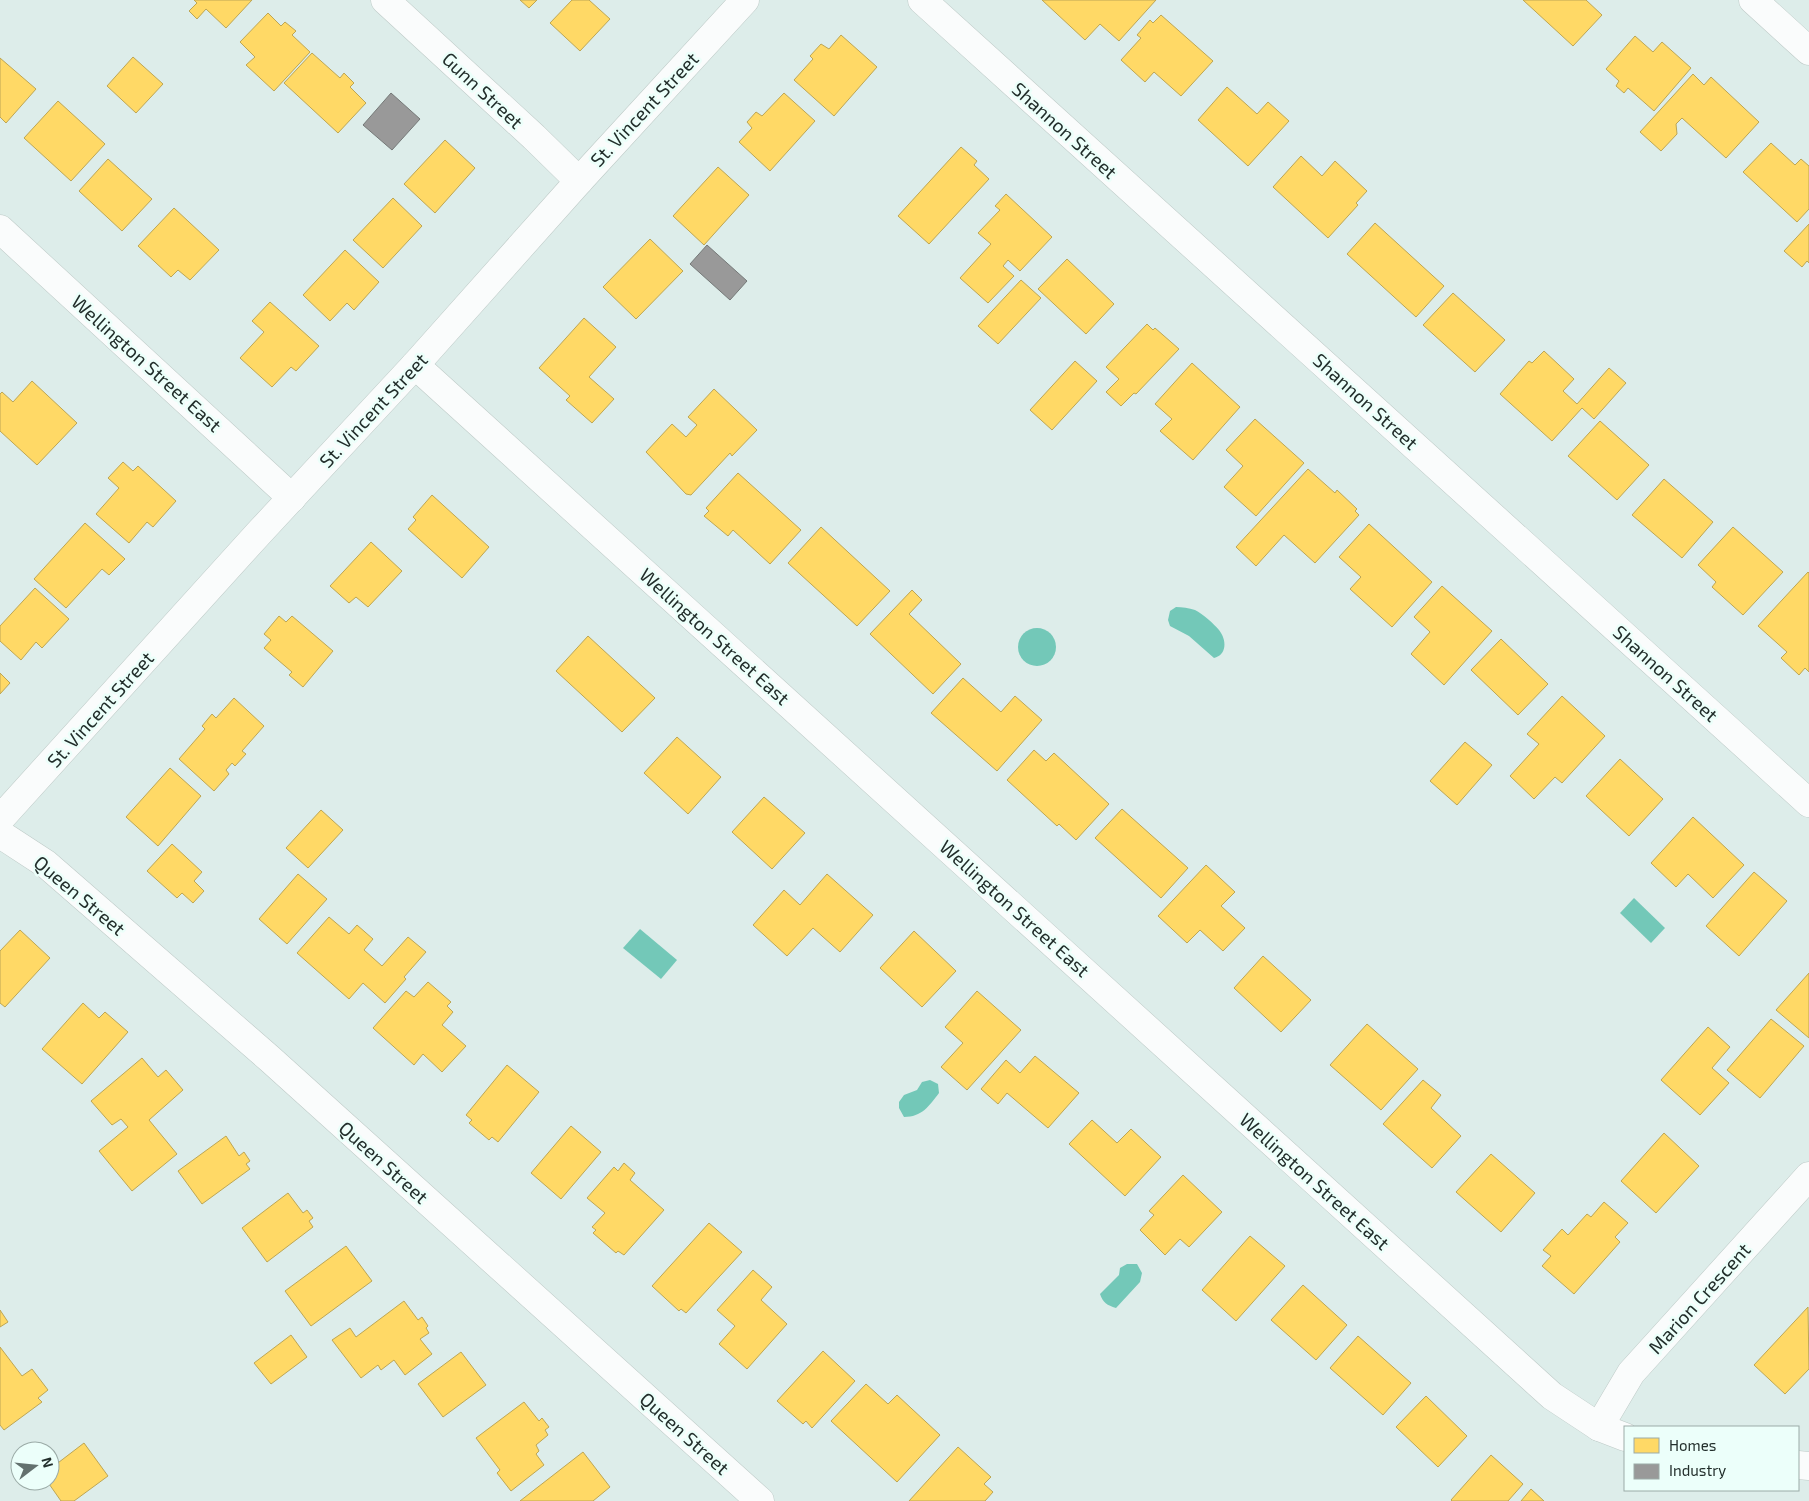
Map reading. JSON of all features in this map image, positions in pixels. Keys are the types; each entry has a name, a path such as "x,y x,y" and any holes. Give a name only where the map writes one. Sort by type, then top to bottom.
{"street":[{"name":"Gunn Street","path":"385,0 579,181"},
{"name":"St. Vincent Street","path":"0,819 745,0"},
{"name":"Shannon Street","path":"922,0 1809,803"},
{"path":"1753,0 1809,51"},
{"name":"Wellington Street East","path":"0,229 292,498"},
{"name":"Wellington Street East","path":"415,365 1552,1396 1599,1427 1624,1437"},
{"name":"Queen Street","path":"0,834 46,864 263,1052 760,1501"},
{"name":"Marion Crescent","path":"1599,1427 1631,1374 1809,1176"}],"shaded area":[{"path":"1176,607 1195,610 1219,630 1224,642 1221,654 1214,658 1189,636 1170,626 1168,620 1170,611"},
{"path":"1037,628 1051,633 1056,647 1051,661 1037,666 1023,661 1018,647 1023,633"},
{"path":"1634,898 1665,928 1651,943 1620,913"},
{"path":"640,929 677,960 661,979 623,948"},
{"path":"930,1080 938,1084 939,1093 920,1113 904,1117 899,1108 899,1102 904,1095 917,1090 922,1082"},
{"path":"1127,1264 1137,1264 1142,1273 1140,1282 1116,1308 1102,1300 1100,1294 1119,1275 1120,1268"}],"building: Homes":[{"path":"194,0 252,0 226,28 206,9 197,19 189,11 197,3"},
{"path":"520,0 537,0 529,8"},
{"path":"572,0 589,0 610,19 580,51 550,23"},
{"path":"1042,0 1156,0 1119,41 1100,24 1085,40"},
{"path":"1523,0 1586,0 1602,15 1573,46"},
{"path":"268,13 281,26 285,22 296,31 292,35 310,52 274,91 246,65 255,57 240,42"},
{"path":"1161,15 1213,61 1181,96 1154,72 1145,82 1121,60 1141,38 1137,35 1150,20 1153,23"},
{"path":"841,35 877,67 834,116 794,80 813,59 810,56 821,44 829,49"},
{"path":"1635,36 1653,52 1662,42 1691,68 1654,111 1628,88 1624,93 1616,86 1619,81 1606,69"},
{"path":"312,53 340,78 344,73 354,83 350,87 366,103 338,133 284,83"},
{"path":"133,57 163,84 136,113 107,86"},
{"path":"0,58 36,89 6,123 0,117"},
{"path":"1693,74 1704,85 1711,77 1759,122 1726,158 1682,118 1676,124 1677,134 1661,151 1640,132"},
{"path":"1227,87 1257,114 1268,102 1289,121 1248,166 1198,120"},
{"path":"784,93 815,121 770,171 739,142 752,128 747,122 756,112 762,116"},
{"path":"58,101 105,144 71,181 24,138"},
{"path":"445,140 475,168 435,213 404,184"},
{"path":"1771,143 1795,165 1801,159 1809,166 1809,209 1797,222 1743,172"},
{"path":"961,147 977,161 974,165 989,179 929,244 898,216"},
{"path":"1301,156 1322,176 1335,161 1367,191 1356,203 1358,205 1328,238 1273,187"},
{"path":"108,159 152,199 122,231 79,191"},
{"path":"718,167 749,195 704,245 673,216"},
{"path":"1006,194 1052,237 1020,271 1008,260 1003,266 1014,276 988,303 960,278 991,244 978,233 1000,210 995,206"},
{"path":"393,198 422,226 383,268 353,240"},
{"path":"174,208 219,250 190,280 178,270 171,277 138,246"},
{"path":"1375,223 1444,286 1416,317 1347,254"},
{"path":"1809,224 1809,263 1807,261 1802,267 1784,251"},
{"path":"650,239 683,271 636,319 603,287"},
{"path":"345,250 379,282 354,310 347,303 330,321 303,295"},
{"path":"1067,259 1114,304 1086,334 1038,289"},
{"path":"1021,280 1041,298 998,344 978,326"},
{"path":"1453,293 1505,340 1475,372 1423,325"},
{"path":"270,302 319,346 296,371 291,367 272,387 240,358 264,332 252,321"},
{"path":"584,318 616,347 589,377 614,399 592,423 566,400 570,396 539,368"},
{"path":"1147,324 1153,330 1155,328 1179,349 1136,394 1134,393 1121,406 1106,392 1119,379 1106,367"},
{"path":"1544,351 1574,379 1563,391 1577,404 1609,368 1626,383 1594,419 1582,408 1552,441 1500,394 1529,361 1532,363"},
{"path":"1075,361 1097,381 1052,430 1030,410"},
{"path":"1192,363 1240,407 1193,460 1160,431 1172,419 1155,404"},
{"path":"32,381 77,423 37,465 0,431 0,394 2,392 13,402"},
{"path":"714,389 757,430 732,456 730,453 691,495 686,494 646,452 672,424 686,437 697,425 688,417"},
{"path":"1255,419 1304,463 1256,516 1224,487 1243,466 1226,450"},
{"path":"1600,421 1649,465 1617,500 1568,456"},
{"path":"123,462 133,471 138,466 176,501 153,527 147,522 129,543 96,514 119,488 108,478"},
{"path":"1308,469 1335,493 1337,490 1357,509 1355,511 1359,515 1315,563 1284,535 1256,566 1236,547"},
{"path":"738,473 801,530 770,564 733,530 728,536 704,516 709,511 706,508"},
{"path":"1664,479 1713,522 1682,558 1632,515"},
{"path":"432,495 489,547 462,578 408,529 416,520 413,517"},
{"path":"85,523 125,559 109,575 102,569 66,608 34,579"},
{"path":"1369,524 1432,582 1392,627 1350,589 1361,577 1339,557"},
{"path":"821,527 890,591 857,626 788,563"},
{"path":"1733,527 1783,572 1743,615 1712,587 1716,582 1698,565"},
{"path":"371,542 402,571 368,607 356,597 349,603 330,586"},
{"path":"1808,572 1809,672 1805,668 1799,675 1781,658 1787,652 1758,626"},
{"path":"1442,586 1492,631 1444,685 1411,654 1430,632 1414,617"},
{"path":"35,588 69,619 42,648 36,642 21,660 0,641 0,626"},
{"path":"912,590 922,600 909,614 961,664 933,694 870,634"},
{"path":"279,616 286,622 292,616 333,651 303,687 289,675 292,672 264,648 271,640 264,634"},
{"path":"588,636 655,698 622,732 556,671"},
{"path":"1501,639 1548,684 1518,715 1471,670"},
{"path":"0,673 10,683 0,694"},
{"path":"963,678 1001,712 1015,696 1042,720 997,771 931,713"},
{"path":"1562,696 1605,736 1562,783 1555,777 1534,799 1510,776 1539,744 1527,734"},
{"path":"234,698 264,726 242,751 246,754 235,766 232,763 226,770 229,774 214,791 179,759 205,729 202,726 212,714 216,718"},
{"path":"677,737 721,777 688,814 644,773"},
{"path":"1465,742 1492,765 1457,805 1430,781"},
{"path":"1034,750 1046,761 1054,753 1109,804 1076,840 1059,824 1057,826 1007,780"},
{"path":"1620,759 1663,799 1629,836 1586,796"},
{"path":"170,768 201,796 158,846 126,817"},
{"path":"764,797 805,833 772,869 732,832"},
{"path":"1122,809 1188,868 1161,898 1095,838"},
{"path":"321,810 343,830 308,868 286,848"},
{"path":"1693,817 1744,865 1713,898 1688,874 1676,887 1651,863"},
{"path":"172,844 202,872 194,881 204,891 193,903 182,893 177,898 147,871"},
{"path":"1206,865 1235,892 1221,906 1245,928 1223,951 1200,930 1187,943 1158,916"},
{"path":"1754,872 1787,901 1739,956 1706,926"},
{"path":"298,874 327,899 287,944 259,919"},
{"path":"827,874 873,915 840,952 813,928 787,956 753,925 784,890 800,905"},
{"path":"329,917 349,934 357,925 373,939 364,950 382,966 408,937 426,952 385,1003 363,983 349,999 297,953"},
{"path":"20,930 50,958 5,1007 0,1003 0,951"},
{"path":"914,931 956,971 922,1007 880,968"},
{"path":"1263,956 1311,1000 1281,1032 1234,988"},
{"path":"1809,973 1809,1038 1776,1010"},
{"path":"428,982 451,1002 447,1006 453,1012 442,1025 466,1046 442,1072 423,1054 414,1065 373,1028 406,991 414,997"},
{"path":"977,991 1021,1030 967,1090 941,1067 963,1043 945,1027"},
{"path":"83,1003 99,1018 105,1012 128,1032 82,1084 42,1049"},
{"path":"1771,1019 1804,1046 1760,1098 1727,1070"},
{"path":"1367,1024 1418,1069 1381,1110 1330,1065"},
{"path":"1708,1027 1730,1047 1712,1068 1729,1083 1700,1115 1661,1080"},
{"path":"1035,1056 1079,1093 1048,1128 1007,1093 998,1104 981,1089 1006,1060 1020,1073"},
{"path":"142,1058 158,1077 166,1070 183,1090 149,1120 177,1154 132,1191 99,1151 128,1127 121,1119 112,1125 91,1101"},
{"path":"507,1065 539,1092 498,1142 492,1137 489,1140 469,1123 472,1120 466,1115"},
{"path":"1423,1080 1441,1095 1431,1108 1461,1136 1432,1168 1383,1124"},
{"path":"1092,1120 1117,1143 1131,1129 1161,1157 1125,1196 1069,1144"},
{"path":"571,1126 601,1152 561,1199 531,1173"},
{"path":"1664,1133 1699,1166 1656,1213 1621,1181"},
{"path":"226,1136 239,1156 244,1152 250,1161 246,1164 250,1169 202,1204 178,1171"},
{"path":"1491,1154 1535,1193 1501,1232 1456,1192"},
{"path":"624,1163 635,1173 630,1180 664,1210 624,1255 618,1251 616,1253 593,1233 596,1230 592,1227 605,1213 587,1198 614,1167 618,1171"},
{"path":"1183,1175 1222,1212 1189,1247 1180,1239 1165,1255 1140,1230 1154,1215 1149,1211"},
{"path":"288,1193 303,1213 307,1210 313,1218 309,1221 313,1227 267,1262 242,1228"},
{"path":"1604,1202 1628,1223 1615,1237 1620,1242 1574,1294 1542,1266 1551,1256 1543,1250 1562,1229 1568,1235 1587,1214 1591,1217"},
{"path":"709,1223 742,1252 686,1313 681,1309 679,1311 652,1286"},
{"path":"1250,1236 1285,1266 1236,1321 1202,1290"},
{"path":"346,1246 372,1281 311,1326 285,1291"},
{"path":"753,1270 772,1287 761,1300 787,1324 747,1369 719,1344 735,1326 717,1310"},
{"path":"1303,1285 1347,1325 1316,1360 1271,1320"},
{"path":"404,1301 418,1320 422,1317 428,1326 426,1328 429,1333 420,1339 432,1354 405,1375 394,1360 381,1370 378,1365 361,1378 332,1340 350,1328 356,1337"},
{"path":"1808,1307 1809,1369 1785,1394 1754,1365"},
{"path":"0,1310 8,1322 0,1327"},
{"path":"291,1335 307,1357 271,1384 254,1363"},
{"path":"1358,1336 1411,1383 1383,1415 1330,1368"},
{"path":"0,1347 22,1376 32,1369 48,1390 38,1398 42,1402 4,1430 0,1425"},
{"path":"823,1351 855,1381 812,1428 806,1421 803,1424 777,1401"},
{"path":"461,1352 486,1385 443,1417 418,1384"},
{"path":"866,1384 888,1404 897,1395 940,1435 897,1482 831,1421"},
{"path":"1426,1396 1467,1436 1438,1467 1396,1427"},
{"path":"524,1402 539,1421 542,1418 549,1427 545,1430 548,1435 536,1445 539,1451 536,1454 544,1465 511,1491 497,1473 500,1470 476,1438"},
{"path":"84,1443 108,1476 74,1501 61,1501 54,1491 60,1491 60,1461"},
{"path":"958,1447 991,1477 984,1484 993,1492 985,1501 909,1501"},
{"path":"583,1452 610,1487 593,1501 520,1501"},
{"path":"1491,1455 1523,1484 1508,1501 1452,1501 1451,1500"},
{"path":"1531,1489 1544,1501 1521,1501"}],"building: Industry":[{"path":"391,93 420,119 392,150 363,125"},
{"path":"707,245 747,281 730,300 690,264"}]}
